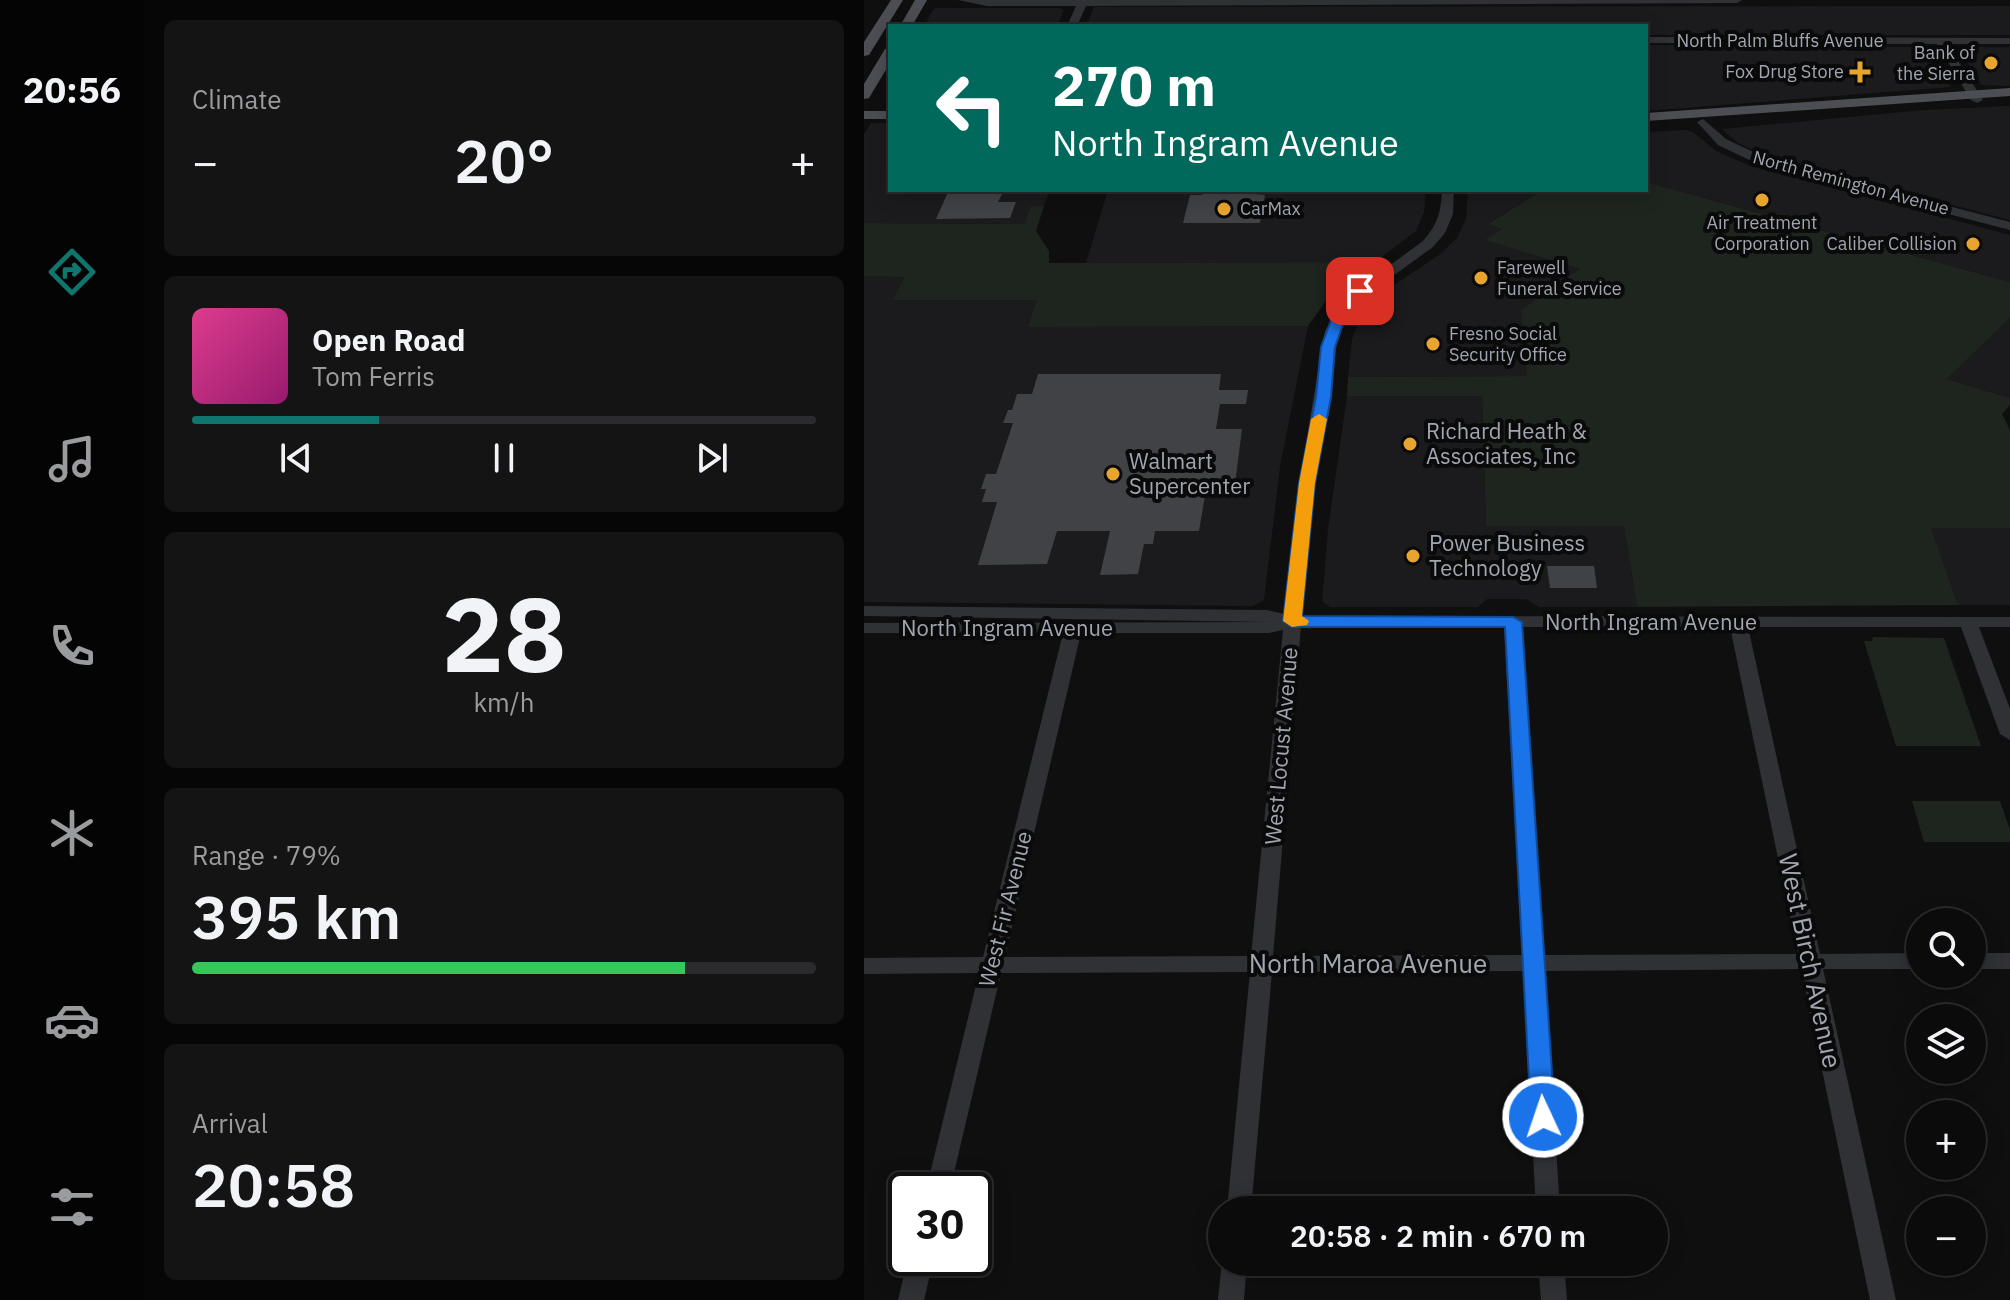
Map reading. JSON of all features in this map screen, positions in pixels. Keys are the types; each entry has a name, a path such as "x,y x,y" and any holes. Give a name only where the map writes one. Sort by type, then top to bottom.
{"main road":[{"path":"864,52 897,0"},
{"path":"907,24 921,0"},
{"path":"864,95 888,55"},
{"path":"1648,124 1703,122 2010,92"},
{"path":"1648,117 1827,104 1974,97 2010,99"},
{"path":"1703,122 1708,118 1827,104"},
{"path":"864,105 888,105"},
{"path":"864,115 888,115"}],"street":[{"path":"964,1 1737,1"},
{"path":"1073,24 1082,3"},
{"name":"North Palm Bluffs Avenue","path":"1648,40 2010,41"},
{"path":"1940,41 1974,97"},
{"name":"North Remington Avenue","path":"1703,122 1722,142 1758,160 2010,226"},
{"name":"West Locust Avenue","path":"1240,1196 1292,621 1307,483 1332,331 1340,315 1360,291 1428,244 1445,221 1448,192"},
{"name":"North Ingram Avenue","path":"864,611 1267,615 1292,621 2010,622"},
{"path":"864,621 892,620 909,612"},
{"name":"North Ingram Avenue","path":"864,628 1269,628 1292,621"},
{"path":"1513,622 1547,1196"},
{"name":"West Birch Avenue","path":"1738,622 1883,1300"},
{"path":"1968,622 2010,734"},
{"name":"West Fir Avenue","path":"942,1172 1073,629"},
{"name":"North Maroa Avenue","path":"864,966 1906,961"},
{"path":"1986,961 2010,961"},
{"path":"911,1300 917,1276"},
{"path":"1231,1300 1233,1276"},
{"path":"1552,1276 1554,1300"}],"shaded area":[{"path":"2010,6 2010,35 1648,35 1648,24 1087,24 1094,7"},
{"path":"934,8 1064,10 1058,24 925,24"},
{"path":"1648,45 1921,47 1929,49 1951,87 1648,111"},
{"path":"2010,47 2010,86 1981,85 1959,48"},
{"path":"2010,106 2010,220 1772,158 1738,143 1722,129 1923,110"},
{"path":"871,123 888,123 888,192 1049,192 1044,206 1031,207 1024,224 864,223 864,134"},
{"path":"1648,132 1693,132 1716,151 1748,165 2010,235 2010,282 1648,183"},
{"path":"1648,183 2010,282 2010,318 1947,379 2010,398 2010,405 2002,414 2010,430 2010,528 1931,528 1958,605 1637,607 1624,526 1486,526 1482,396 1347,396 1348,377 1527,376 1521,310 1580,269 1485,240 1502,229 1488,224 1539,192 1648,192"},
{"path":"1107,192 1426,192 1424,212 1416,231 1375,262 1086,263"},
{"path":"1468,192 1539,192 1489,223 1503,229 1486,240 1581,269 1527,376 1348,377 1352,339 1360,319 1385,291 1439,255 1457,238 1466,219"},
{"path":"1031,206 1044,206 1036,231 1049,251 1049,263 1375,262 1330,295 1308,326 1028,327 1037,300 893,300 904,277 864,276 864,223 1024,224"},
{"path":"864,276 904,276 894,300 1037,300 1029,327 1308,326 1280,467 1264,600 1253,606 864,602"},
{"path":"2010,318 2010,398 1947,379"},
{"path":"1482,395 1486,526 1624,526 1637,607 1539,607 1526,599 1487,599 1478,607 1330,607 1322,601 1328,529 1347,396"},
{"path":"1930,527 2010,528 2010,605 1958,605"},
{"path":"1873,637 1944,638 1981,746 1896,746 1864,641 1872,641"},
{"path":"1912,801 2000,801 2010,830 2010,842 1924,842"}],"building":[{"path":"948,192 1003,192 998,202 1016,202 1010,218 936,219"},
{"name":"CarMax","path":"1203,192 1228,192 1265,195 1260,223 1183,223 1190,195 1202,195"},
{"name":"Walmart Supercenter","path":"1038,374 1221,374 1219,390 1248,390 1246,404 1220,404 1216,429 1242,429 1235,484 1207,484 1199,531 1155,531 1153,544 1144,544 1138,574 1100,575 1110,531 1057,531 1047,564 978,565 997,502 982,502 986,489 981,489 986,474 996,474 1013,423 1003,423 1008,410 1012,410 1017,394 1032,394"},
{"path":"1547,566 1594,566 1597,588 1550,588"}],"slow traffic":[{"path":"1300,621 1292,621 1310,459 1319,419"}],"place":[{"name":"Bank of the Sierra","path":"1991,63"},
{"name":"Fox Drug Store","path":"1860,72"},
{"name":"Air Treatment Corporation","path":"1762,200"},
{"name":"CarMax","path":"1224,209"},
{"name":"Caliber Collision","path":"1973,244"},
{"name":"Farewell Funeral Service","path":"1481,278"},
{"name":"Fresno Social Security Office","path":"1433,344"},
{"name":"Richard Heath & Associates, Inc","path":"1410,444"},
{"name":"Walmart Supercenter","path":"1113,474"},
{"name":"Power Business Technology","path":"1413,556"}],"route":[{"path":"1360,291 1340,315 1328,347 1323,397 1310,459 1292,621 1513,622 1543,1117"}]}
